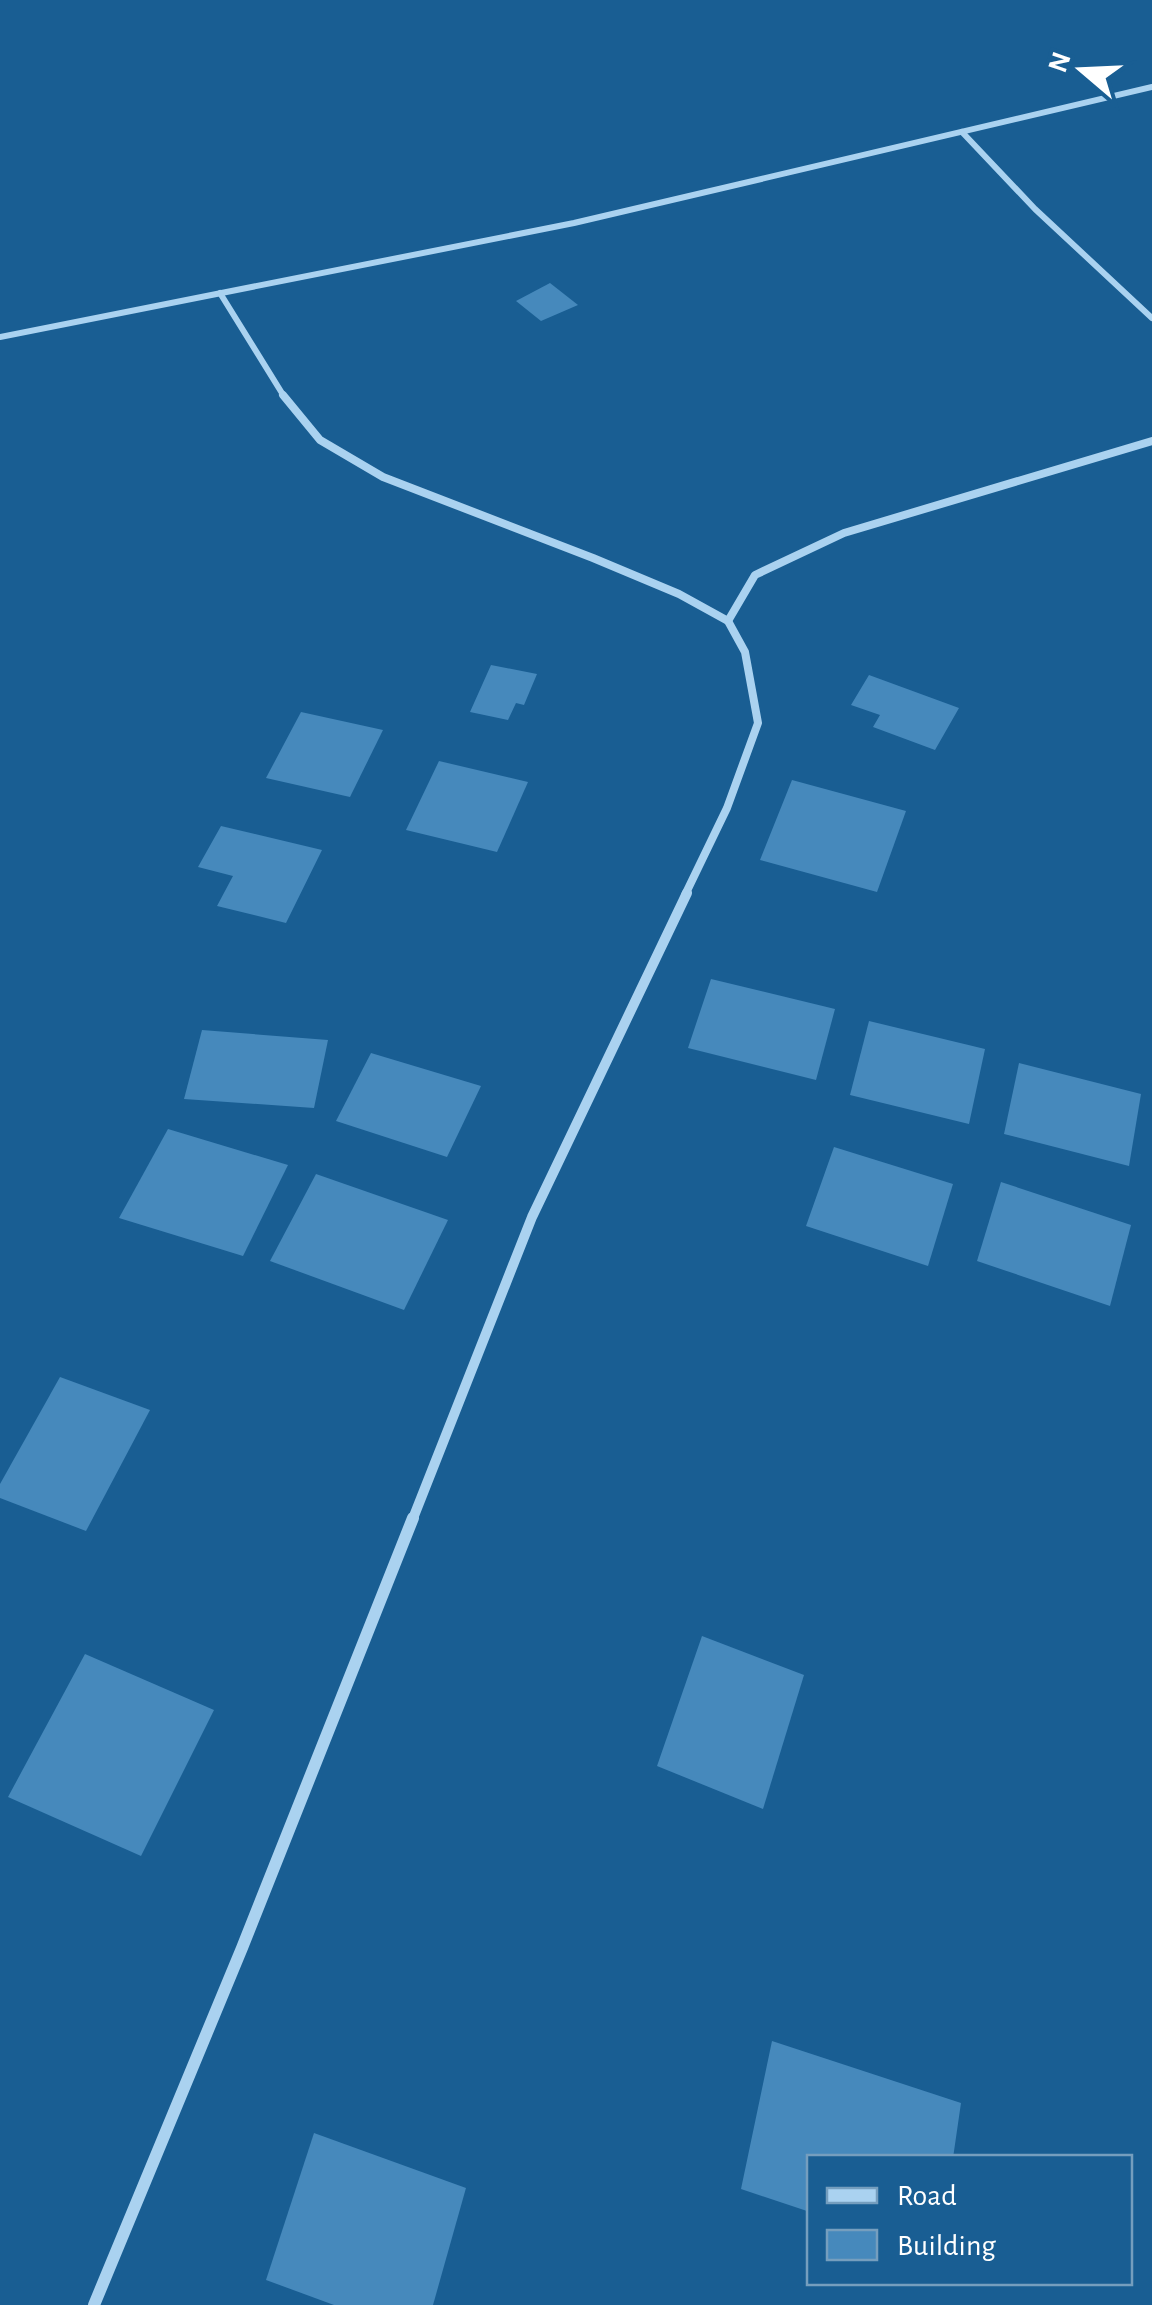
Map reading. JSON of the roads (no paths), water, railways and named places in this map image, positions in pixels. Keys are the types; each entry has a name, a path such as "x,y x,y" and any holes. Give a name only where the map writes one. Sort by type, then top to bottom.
{"street":[{"path":"0,337 574,222 1152,87"},
{"path":"962,132 1035,209 1152,318"},
{"path":"94,2305 242,1948 532,1217 727,808 758,723 746,652 728,620 679,594 594,558 382,478 320,440 290,406 220,293"},
{"path":"728,620 755,575 844,533 1152,440"}]}
